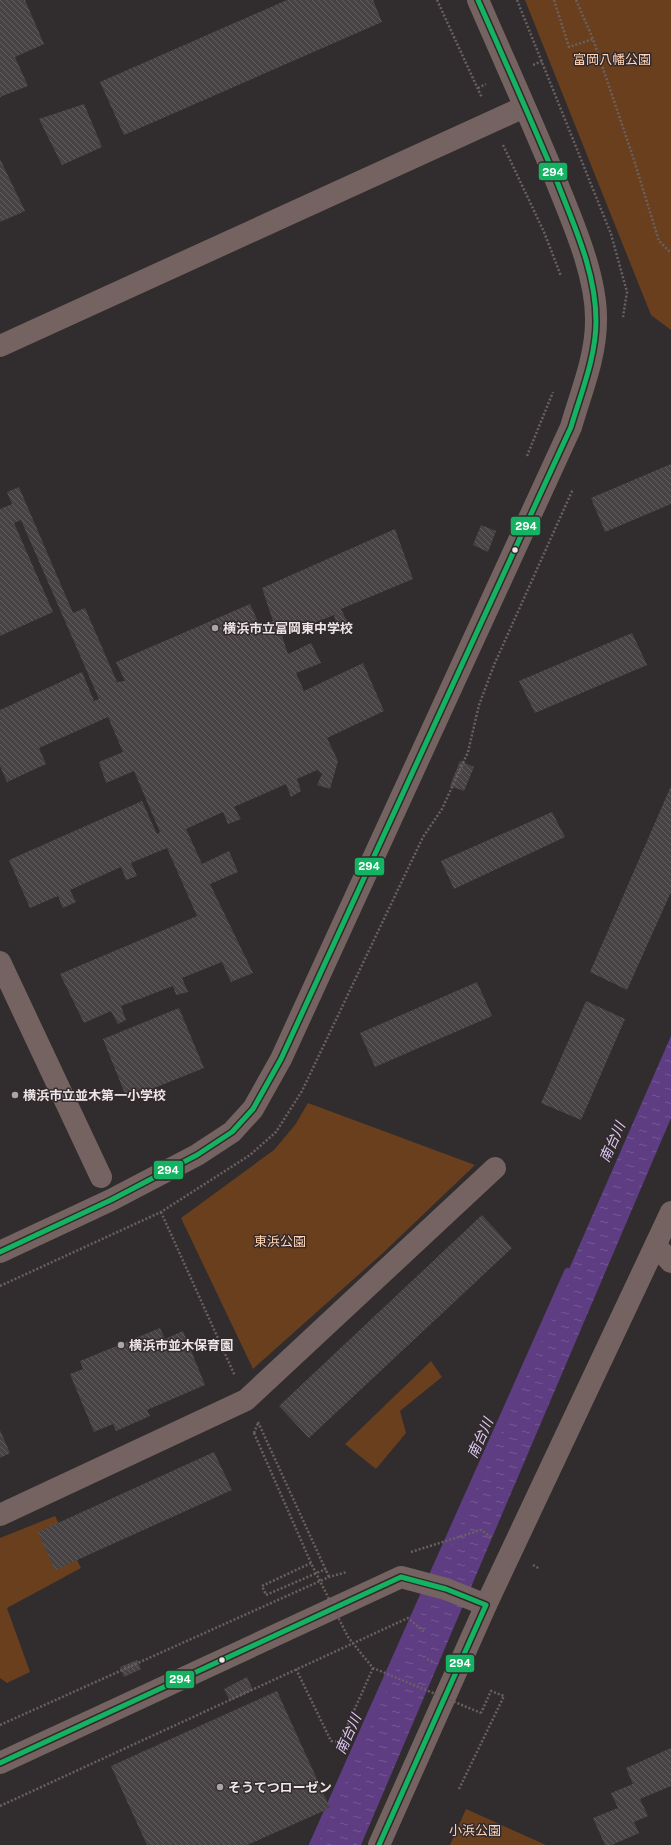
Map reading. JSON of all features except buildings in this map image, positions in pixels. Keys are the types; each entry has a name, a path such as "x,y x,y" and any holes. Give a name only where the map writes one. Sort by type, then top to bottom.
{"street":[{"path":"0,1252 111,1200 197,1155 232,1132 253,1108 281,1059 571,427 593,354 596,328 595,298 580,242 566,204 478,0"},
{"path":"0,346 524,107"},
{"path":"0,962 101,1177"},
{"path":"0,1515 246,1400 495,1168"},
{"path":"379,1845 486,1605 671,1212"},
{"path":"656,1246 671,1262"},
{"path":"0,1764 401,1577 446,1589 486,1605"}],"path":[{"path":"437,0 482,98 478,113 483,126 488,133 499,137 506,150 544,232 563,280"},
{"path":"516,0 520,7"},
{"path":"554,0 569,47 593,39"},
{"path":"576,0 593,39 633,157 659,241 671,253"},
{"path":"525,462 554,389"},
{"path":"258,1422 254,1433 311,1563 348,1637 373,1668 482,1713 491,1691 504,1696 459,1790"},
{"path":"405,1554 481,1530"},
{"path":"311,1563 262,1586 266,1595 326,1569"},
{"path":"0,1725 329,1577 352,1570"},
{"path":"0,1806 408,1618 425,1633"},
{"path":"296,1670 331,1741 340,1742 373,1668"}],"green space":[{"name":"富岡八幡公園","path":"525,0 671,0 671,330 651,315"},
{"name":"東浜公園","path":"308,1103 475,1165 384,1252 253,1369 181,1218 274,1150 295,1125"},
{"path":"431,1361 442,1377 400,1411 406,1433 376,1469 345,1444"},
{"path":"55,1516 81,1568 7,1608 30,1672 7,1683 0,1678 0,1538"},
{"name":"小浜公園","path":"466,1809 546,1845 450,1845"}],"water":[{"path":"671,1036 671,1118 361,1845 317,1845"}],"waterway":[{"name":"南台川","path":"313,1845 568,1272"}],"transit line":[{"name":"294","path":"0,1252 111,1200 197,1155 232,1132 253,1109 281,1059 571,427 594,348 596,321 592,286 583,251 558,184 478,0"},
{"name":"294","path":"0,1763 401,1577 446,1589 486,1605 379,1845"}],"place":[{"name":"横浜市立富岡東中学校","path":"215,628"},
{"name":"横浜市立並木第一小学校","path":"15,1095"},
{"name":"横浜市並木保育園","path":"121,1345"},
{"name":"そうてつローゼン","path":"220,1787"}]}
